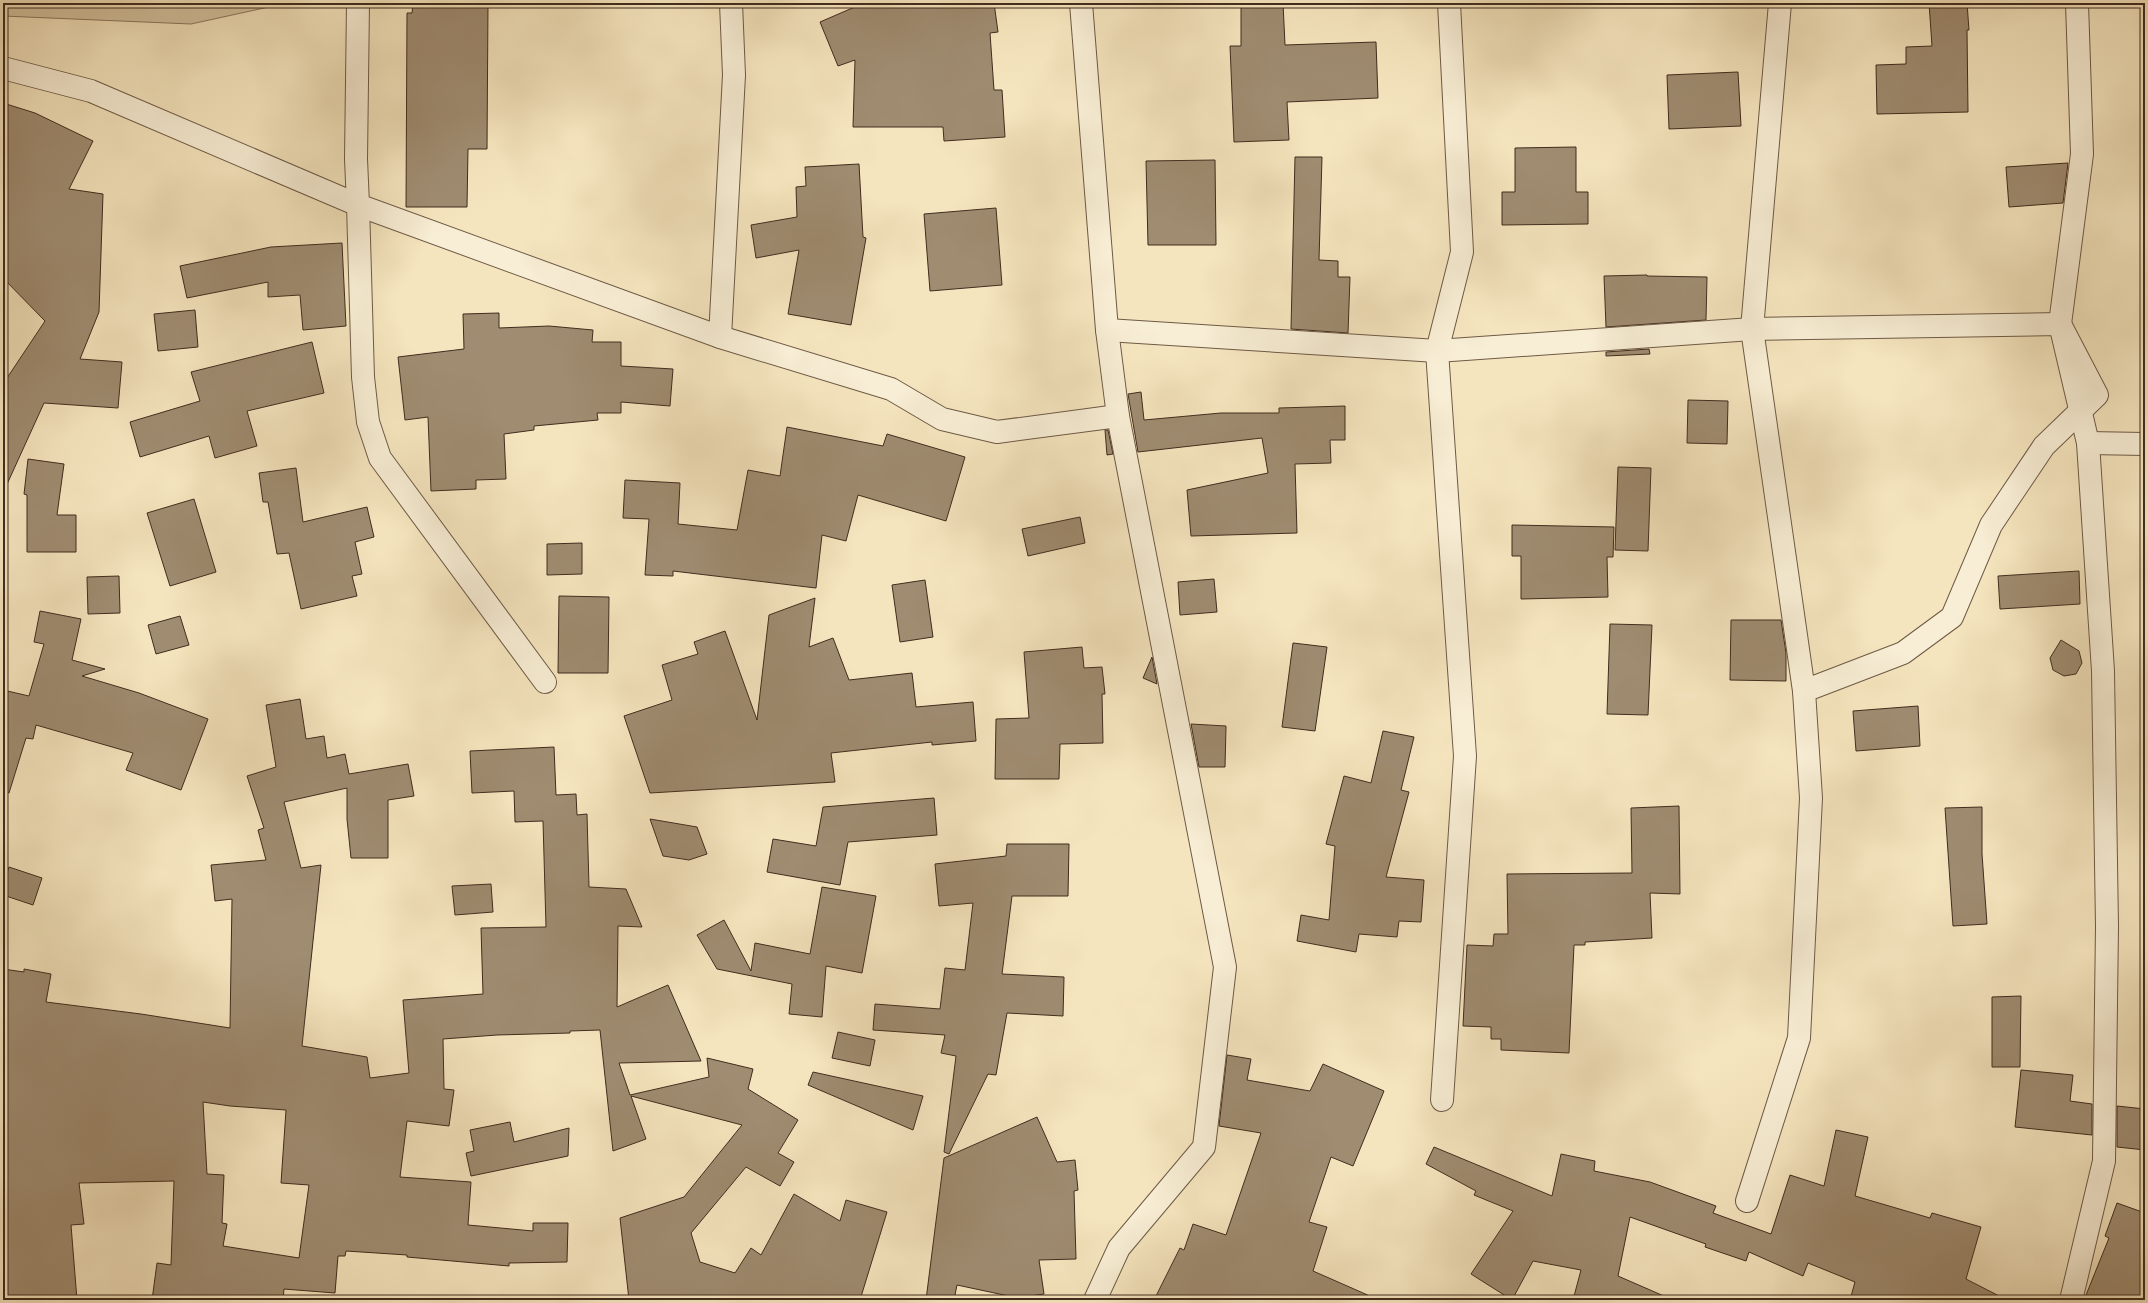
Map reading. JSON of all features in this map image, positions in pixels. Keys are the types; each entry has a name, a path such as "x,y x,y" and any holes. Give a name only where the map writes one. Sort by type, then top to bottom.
{"street":[{"path":"358,3 356,159 364,377 368,422 380,458 545,682"},
{"path":"720,337 734,75 731,3"},
{"path":"1081,3 1107,330 1118,416 1225,967 1204,1147 1119,1248 1095,1300"},
{"path":"1442,1100 1465,756 1437,350 1462,252 1449,3"},
{"path":"1747,1201 1800,1038 1811,798 1804,691 1752,330 1780,3"},
{"path":"2072,1296 2104,1161 2107,926 2104,679 2088,443 2060,324 2082,154 2077,3"},
{"path":"3,68 91,91 358,205 720,337 891,389 942,419 997,432 1118,416"},
{"path":"1107,330 1437,350 1752,330 2060,324"},
{"path":"1804,691 1903,653 1952,617 1991,525 2044,446 2097,395 2060,324"},
{"path":"2088,443 2145,444"}],"shaded area":[{"path":"3,3 287,3 191,24 3,16"}],"building":[{"path":"413,3 488,3 487,149 468,149 467,207 406,207 407,13 412,13"},
{"path":"864,3 994,3 998,32 990,33 994,90 1002,90 1005,137 944,141 943,127 853,127 855,60 838,66 820,22"},
{"path":"1241,3 1283,3 1285,45 1376,42 1378,98 1287,102 1289,140 1234,142 1230,46 1241,46"},
{"path":"1929,3 1967,3 1969,30 1967,30 1968,112 1877,114 1876,65 1906,64 1906,47 1932,46"},
{"path":"1738,72 1741,126 1669,129 1667,75"},
{"path":"3,103 35,113 93,141 69,189 103,194 99,312 80,359 122,362 118,408 44,403 3,493 3,384 45,321 3,278"},
{"path":"1576,147 1576,192 1588,192 1588,224 1502,225 1502,192 1515,192 1515,148"},
{"path":"1295,157 1322,157 1319,260 1338,261 1338,277 1350,277 1348,333 1291,329"},
{"path":"1215,160 1216,245 1148,245 1146,161"},
{"path":"2068,163 2063,203 2009,207 2006,167"},
{"path":"859,164 863,237 866,238 851,325 788,314 799,250 756,258 751,225 797,217 796,187 806,186 805,167"},
{"path":"996,208 1002,285 930,291 924,214"},
{"path":"342,243 346,326 303,330 300,295 268,297 268,282 187,298 180,266 271,247"},
{"path":"1647,275 1707,277 1706,320 1606,327 1604,276"},
{"path":"195,310 198,347 158,351 154,314"},
{"path":"499,313 499,328 549,326 593,330 592,342 621,342 621,366 673,369 670,406 621,402 621,413 597,413 598,420 534,426 534,430 504,434 506,479 476,480 476,489 431,491 428,417 405,420 398,357 464,349 463,314"},
{"path":"312,342 324,393 247,411 257,446 215,458 209,436 140,457 130,422 200,401 191,372"},
{"path":"1649,349 1650,354 1606,356 1606,352"},
{"path":"1141,392 1144,420 1221,413 1279,413 1279,408 1345,406 1345,440 1330,440 1331,463 1295,464 1297,533 1191,536 1187,490 1268,473 1262,438 1138,452 1128,394"},
{"path":"1688,400 1728,401 1727,444 1687,443"},
{"path":"787,427 883,446 887,434 965,457 946,521 858,495 846,541 822,535 816,588 673,571 673,576 645,575 649,519 623,518 625,480 680,483 678,524 737,530 748,470 780,476"},
{"path":"1105,430 1108,430 1113,454 1107,455"},
{"path":"28,459 64,464 57,515 76,515 76,552 27,552 27,495 24,494"},
{"path":"1618,467 1651,468 1648,551 1615,550"},
{"path":"296,468 303,522 367,507 374,537 355,542 362,574 352,576 357,596 301,609 289,553 277,554 268,502 263,502 259,473"},
{"path":"194,499 216,572 170,586 147,513"},
{"path":"1080,517 1085,543 1028,556 1022,529"},
{"path":"1512,525 1614,527 1613,557 1607,557 1608,597 1521,599 1521,556 1512,556"},
{"path":"582,543 582,574 547,575 547,544"},
{"path":"2079,571 2080,604 2000,609 1998,576"},
{"path":"119,576 120,613 88,614 87,577"},
{"path":"1214,579 1217,612 1180,615 1178,582"},
{"path":"925,580 933,637 900,642 892,585"},
{"path":"559,596 609,597 608,673 558,673"},
{"path":"815,598 809,647 833,638 849,680 912,673 916,707 973,702 976,741 932,745 932,742 831,753 835,782 650,793 624,716 672,700 662,665 698,654 694,642 725,631 757,720 769,615"},
{"path":"40,611 81,619 72,660 105,669 82,676 139,693 208,719 181,790 126,770 133,753 36,725 33,739 26,738 9,793 3,792 3,690 29,696 44,644 34,642"},
{"path":"180,616 189,645 156,654 148,625"},
{"path":"1731,620 1781,620 1786,653 1786,681 1730,680"},
{"path":"1610,624 1652,625 1648,715 1607,714"},
{"path":"2061,640 2079,651 2082,663 2076,674 2064,676 2053,670 2050,658"},
{"path":"1293,643 1327,647 1315,731 1282,727"},
{"path":"1082,647 1084,668 1102,667 1105,694 1102,694 1103,743 1060,744 1059,779 995,779 996,719 1029,718 1024,652"},
{"path":"1152,657 1157,684 1143,678"},
{"path":"300,699 306,739 324,736 327,758 345,754 349,774 408,764 414,796 388,800 388,858 351,858 347,819 347,788 284,802 301,868 321,865 302,1046 367,1057 370,1078 409,1073 403,1000 483,994 481,928 546,927 543,821 515,822 514,791 472,793 470,751 554,747 556,795 576,794 577,815 587,814 589,887 626,889 642,927 618,926 617,1007 668,985 701,1061 619,1063 630,1095 709,1077 707,1058 753,1069 748,1089 798,1120 778,1153 794,1162 780,1186 746,1167 691,1233 700,1262 735,1273 751,1248 761,1255 794,1194 840,1221 846,1200 887,1212 860,1300 629,1300 620,1218 684,1197 742,1125 631,1096 646,1139 613,1151 600,1030 570,1031 570,1033 497,1035 443,1039 444,1089 454,1090 449,1126 407,1121 400,1177 471,1182 468,1225 533,1231 533,1223 568,1223 567,1262 509,1263 509,1266 407,1257 407,1255 346,1251 345,1256 338,1256 335,1293 284,1289 283,1300 152,1300 157,1263 171,1265 174,1181 79,1183 84,1224 71,1225 77,1300 3,1300 3,969 24,972 24,969 51,974 46,1002 141,1014 230,1028 232,899 215,901 211,865 266,860 258,830 264,828 247,776 276,767 266,705","holes":["203,1102 230,1106 286,1110 281,1183 309,1185 299,1258 223,1246 227,1224 222,1223 224,1175 207,1174"]},
{"path":"1918,706 1920,746 1856,751 1853,711"},
{"path":"1191,724 1226,726 1225,767 1199,767"},
{"path":"1383,731 1414,737 1401,790 1409,792 1386,877 1424,880 1421,922 1399,921 1397,937 1359,934 1356,952 1297,941 1301,915 1329,920 1335,846 1326,844 1344,776 1371,783"},
{"path":"934,798 937,835 848,842 840,885 767,872 773,839 816,846 823,807"},
{"path":"1679,806 1680,894 1650,893 1652,938 1585,942 1585,945 1574,945 1569,1053 1501,1050 1501,1039 1491,1039 1491,1027 1463,1026 1467,945 1493,946 1494,934 1508,934 1507,874 1632,873 1631,808"},
{"path":"1982,807 1982,854 1987,924 1953,926 1945,808"},
{"path":"650,819 697,827 707,854 689,860 663,856"},
{"path":"1007,844 1069,844 1068,896 1012,896 1002,974 1064,977 1063,1016 1007,1013 996,1075 988,1074 949,1154 944,1152 956,1056 941,1053 945,1035 873,1030 875,1004 940,1009 945,968 965,970 973,903 939,906 935,864 1006,856"},
{"path":"9,867 42,878 33,905 3,895 3,886"},
{"path":"491,884 493,912 455,915 452,886"},
{"path":"822,887 876,896 862,973 826,966 822,1017 789,1014 792,984 717,969 697,935 724,920 751,971 755,943 810,954"},
{"path":"2021,996 2020,1067 1992,1067 1992,997"},
{"path":"838,1032 875,1040 870,1066 832,1058"},
{"path":"1227,1055 1251,1059 1247,1080 1310,1091 1323,1064 1384,1091 1353,1166 1331,1157 1309,1222 1327,1227 1313,1271 1379,1300 1154,1300 1180,1248 1184,1250 1193,1224 1226,1235 1261,1133 1219,1126"},
{"path":"2021,1070 2073,1075 2070,1101 2092,1104 2092,1135 2015,1127"},
{"path":"813,1072 923,1096 913,1130 808,1085"},
{"path":"2117,1106 2145,1109 2145,1150 2117,1147"},
{"path":"1037,1117 1057,1162 1075,1160 1078,1190 1074,1191 1076,1259 1039,1260 1044,1294 1018,1298 957,1285 954,1300 926,1300 944,1158"},
{"path":"510,1122 514,1142 569,1128 568,1156 471,1176 466,1153 474,1151 470,1130"},
{"path":"1836,1130 1868,1137 1855,1196 1930,1218 1932,1213 1981,1227 1966,1279 2007,1300 1850,1300 1855,1282 1808,1263 1803,1276 1749,1252 1746,1261 1705,1247 1706,1244 1630,1217 1618,1276 1673,1300 1573,1300 1581,1270 1533,1261 1512,1300 1471,1274 1513,1211 1474,1195 1476,1191 1426,1164 1434,1147 1552,1196 1561,1154 1595,1161 1594,1171 1650,1182 1716,1206 1713,1213 1771,1234 1790,1175 1824,1186"},
{"path":"2117,1203 2145,1213 2145,1300 2084,1300 2109,1238 2105,1236"}]}
